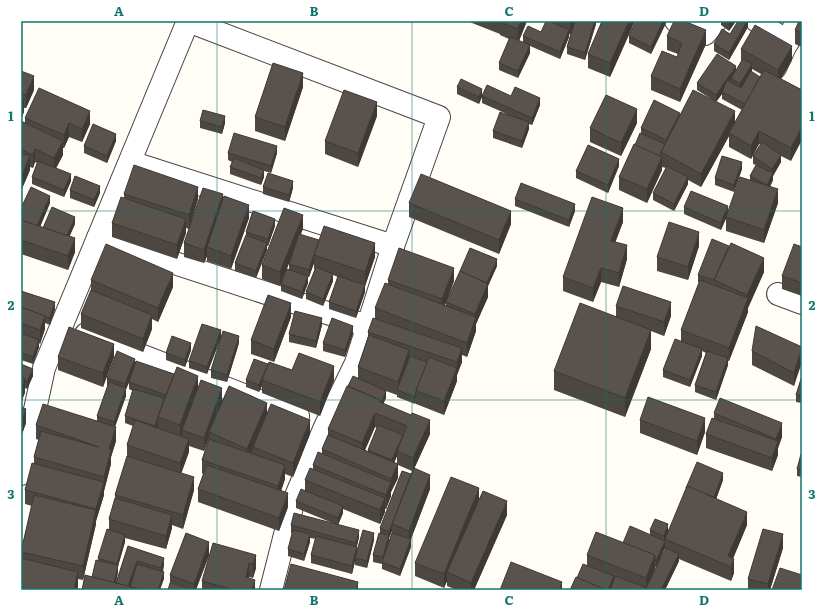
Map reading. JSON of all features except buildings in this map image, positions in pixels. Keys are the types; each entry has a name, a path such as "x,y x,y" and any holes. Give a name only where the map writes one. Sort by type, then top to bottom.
{"street":[{"path":"21,474 44,368 188,21 439,116 393,246 356,363 325,427 293,503 271,590"},
{"path":"676,21 705,34 716,21"},
{"path":"757,21 788,42"},
{"path":"775,68 797,21"},
{"path":"130,162 393,246"},
{"path":"98,238 367,326"},
{"path":"778,294 802,303"},
{"path":"62,324 325,427"}]}
